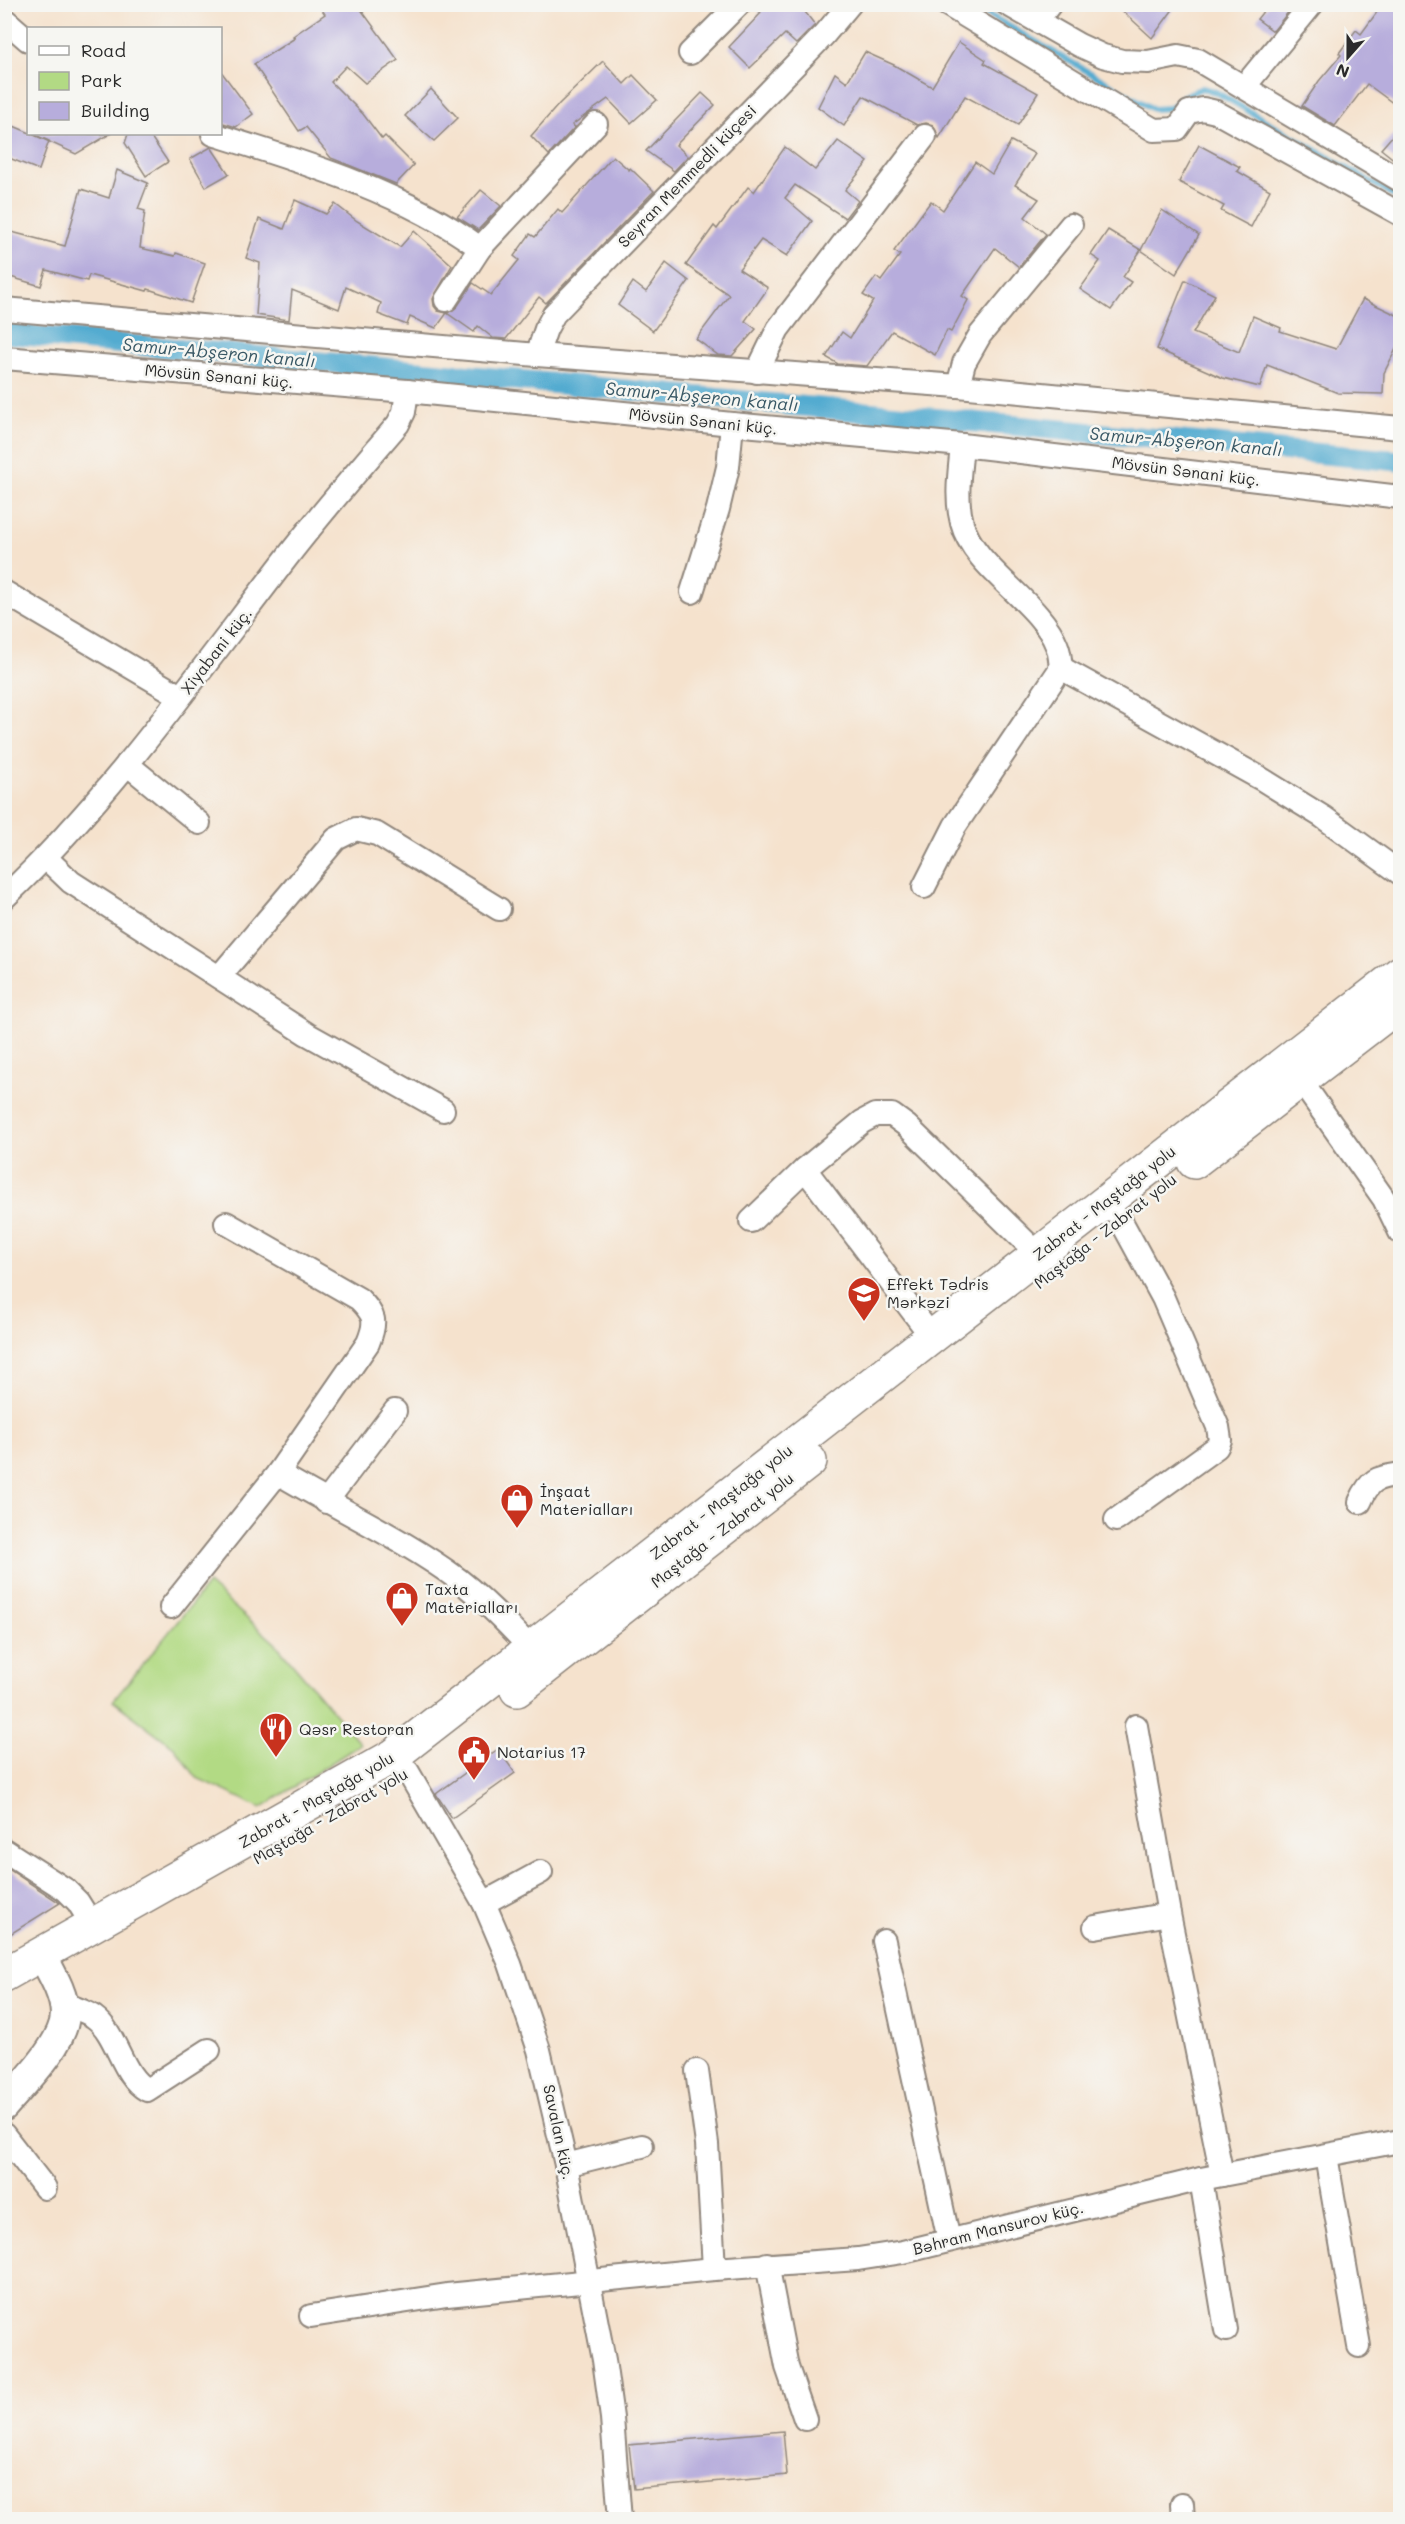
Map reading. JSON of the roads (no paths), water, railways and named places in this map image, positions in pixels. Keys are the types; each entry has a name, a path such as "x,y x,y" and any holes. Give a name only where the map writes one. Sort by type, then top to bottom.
{"main road":[{"name":"Zabrat - Maştağa yolu","path":"4,1975 46,1963 93,1926 393,1756 1401,973"},
{"name":"Maştağa - Zabrat yolu","path":"4,1996 46,1963 369,1796 408,1772 606,1623 1120,1219 1401,1004"}],"street":[{"path":"690,53 739,4"},
{"name":"Seyran Memmedli küçesi","path":"537,355 554,314 824,35 850,4"},
{"path":"946,4 1154,130 1177,129 1189,112 1203,109 1216,112 1401,214"},
{"path":"1007,4 1043,13 1103,56 1122,62 1148,62 1178,56 1198,60 1401,180"},
{"path":"1244,87 1312,4"},
{"path":"4,19 27,39"},
{"path":"446,300 480,248 596,124"},
{"path":"216,135 273,153 419,210 480,248"},
{"path":"757,372 778,329 925,136"},
{"path":"958,386 964,363 980,335 1071,225"},
{"path":"4,309 537,355 958,386 1401,428"},
{"name":"Mövsün Sənani küç.","path":"4,358 407,391 962,445 1401,497"},
{"name":"Xiyabani küç.","path":"4,898 46,858 127,764 331,502 398,424 405,412 407,391"},
{"path":"692,592 718,509 728,467 732,424"},
{"path":"924,887 955,826 1061,669 1057,646 1044,624 976,551 962,524 958,494 962,445"},
{"path":"4,592 180,696"},
{"path":"1061,669 1260,778 1323,816 1401,873"},
{"path":"127,764 199,823"},
{"path":"219,977 336,839 356,829 377,834 499,909"},
{"path":"46,858 70,882 307,1034 443,1110"},
{"path":"1300,1082 1378,1190 1401,1232"},
{"path":"751,1221 805,1169 862,1122 875,1115 892,1115 907,1126 1038,1254"},
{"path":"805,1169 932,1338"},
{"path":"1116,1520 1217,1447 1221,1440 1218,1427 1163,1298 1120,1219"},
{"path":"171,1607 278,1473 368,1343 374,1328 372,1312 359,1299 226,1223"},
{"path":"326,1502 395,1411"},
{"path":"278,1473 426,1557 458,1579 484,1600 532,1650"},
{"path":"1360,1502 1367,1486 1379,1478 1401,1474"},
{"path":"1136,1726 1212,2177 1226,2330"},
{"name":"Savalan küç.","path":"408,1772 484,1903 510,1964 540,2050 590,2281 612,2418 620,2520"},
{"path":"4,1850 66,1890 78,1902 93,1926"},
{"path":"484,1903 541,1872"},
{"path":"1095,1927 1169,1914"},
{"path":"884,1941 949,2240"},
{"path":"4,2106 52,2047 63,2029 63,2003 46,1963"},
{"path":"63,2003 94,2017 137,2085 147,2090 209,2050"},
{"path":"697,2071 707,2144 714,2269"},
{"path":"4,2135 45,2188"},
{"name":"Bəhram Mansurov küç.","path":"311,2316 447,2295 767,2264 858,2259 903,2252 1212,2177 1401,2141"},
{"path":"566,2165 642,2146"},
{"path":"1326,2156 1359,2346"},
{"path":"767,2264 787,2367 805,2419"}],"waterway":[{"path":"970,4 1153,109 1171,108 1184,96 1202,88 1216,92 1400,199"},
{"name":"Samur-Abşeron kanalı","path":"4,333 1400,461"}],"place":[{"name":"Effekt Tədris Mərkəzi","path":"864,1322"},
{"name":"İnşaat Materialları","path":"517,1529"},
{"name":"Taxta Materialları","path":"402,1627"},
{"name":"Qəsr Restoran","path":"276,1758"},
{"name":"Notarius 17","path":"474,1781"}]}
